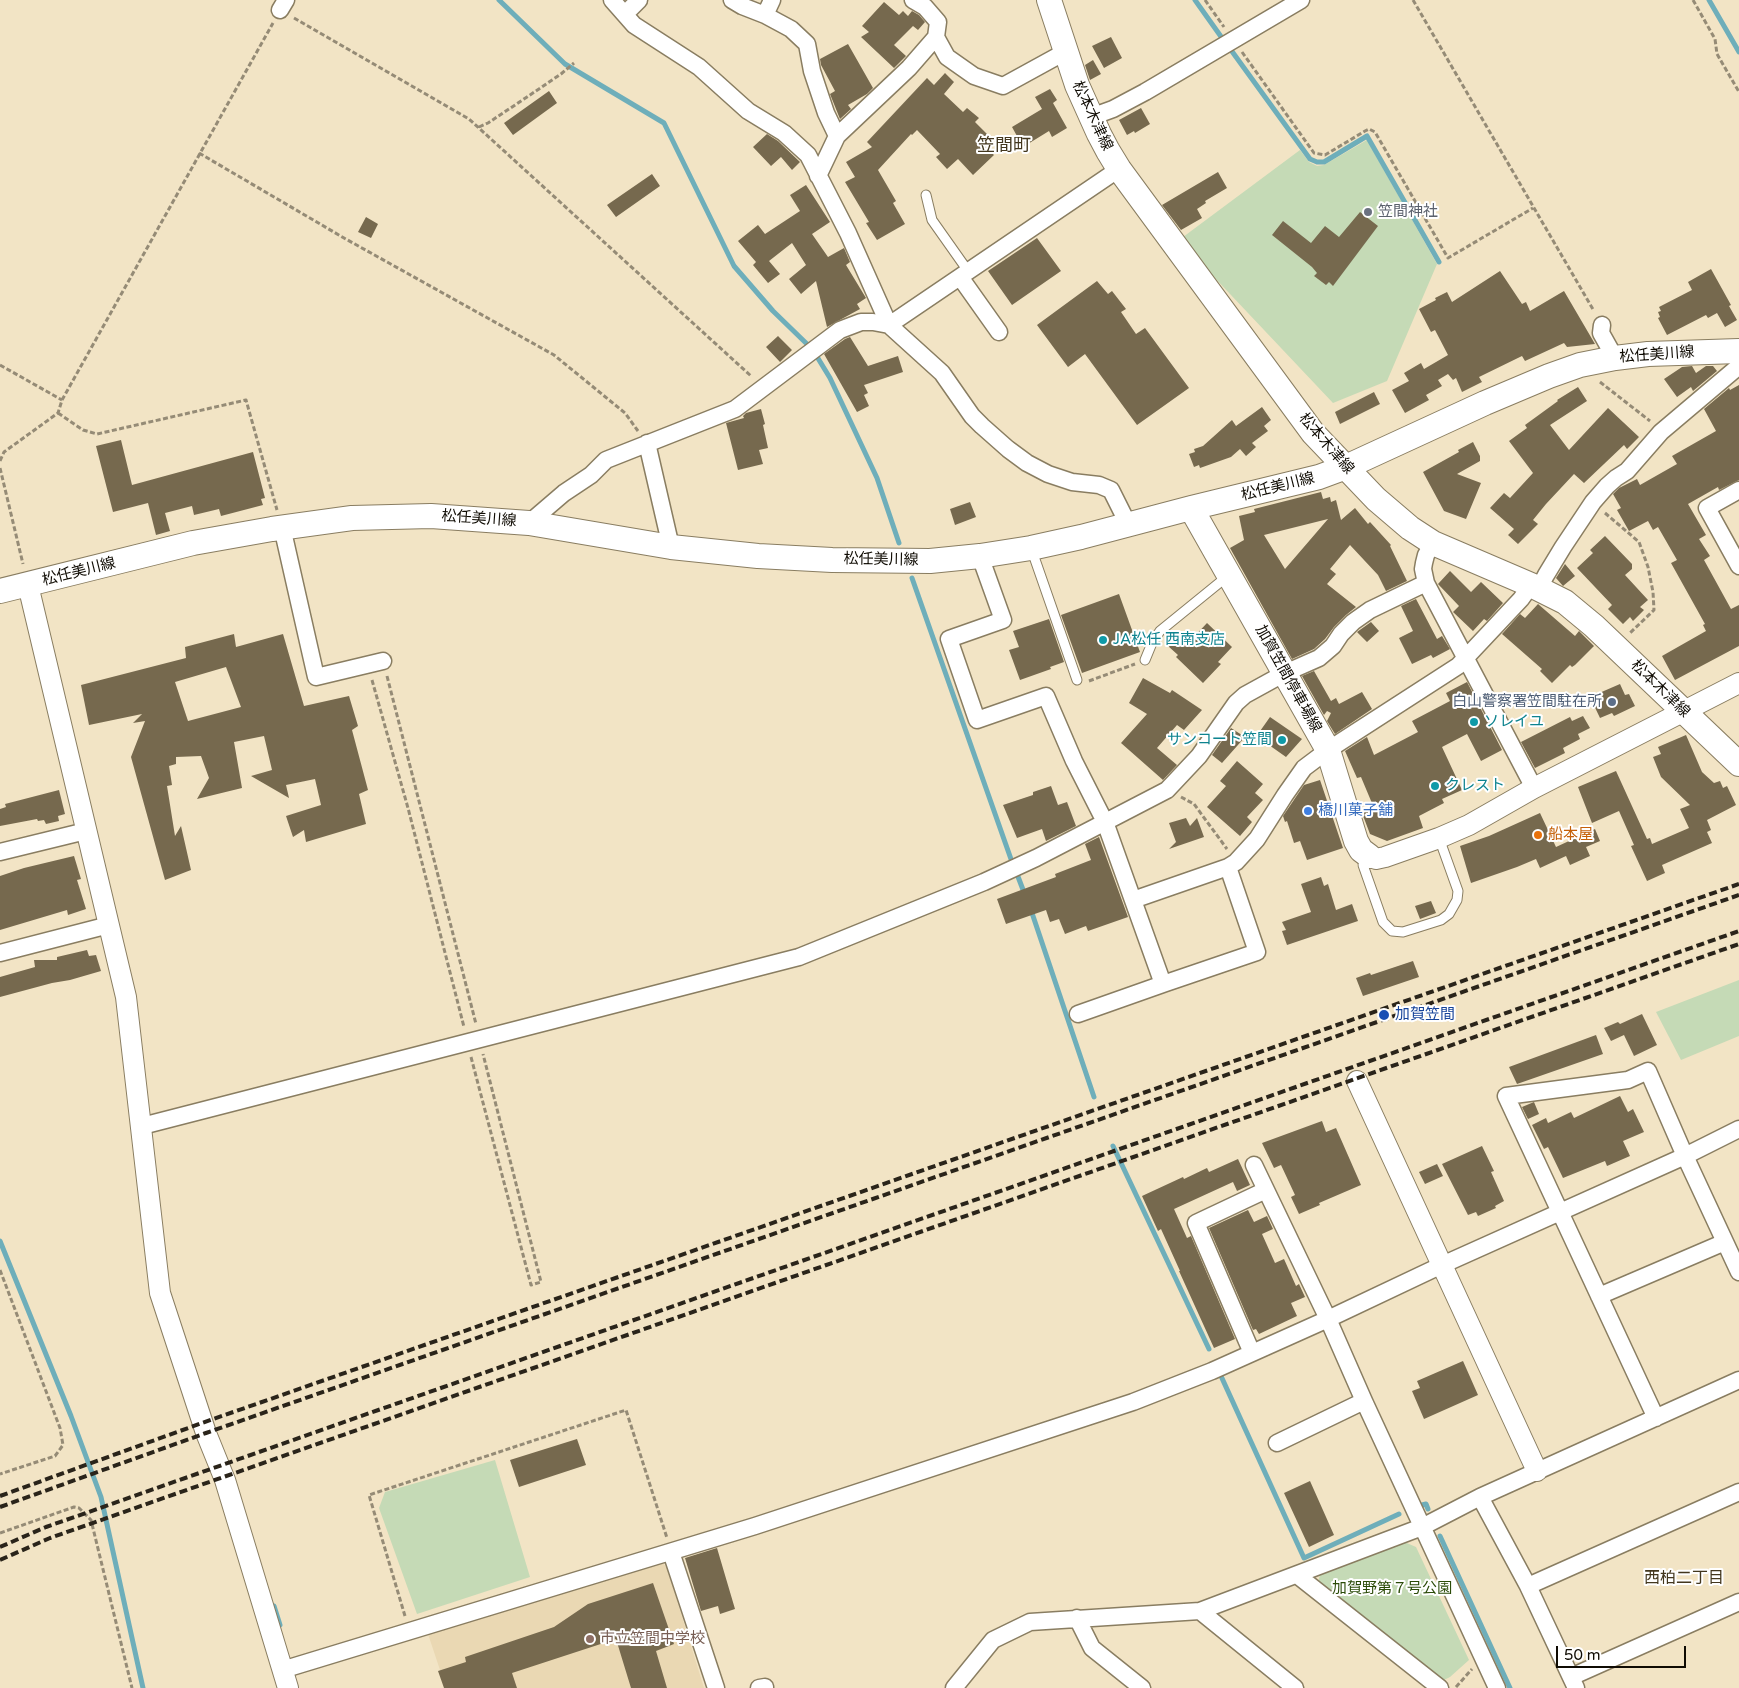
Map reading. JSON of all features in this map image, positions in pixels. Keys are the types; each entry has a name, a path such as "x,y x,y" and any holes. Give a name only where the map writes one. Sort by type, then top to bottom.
{"main road":[{"name":"松本木津線","path":"1049,0 1065,52 1098,134 1119,169 1308,426 1346,468 1392,514 1410,528 1432,543 1535,587 1565,602 1616,647 1739,764"},
{"name":"松任美川線","path":"0,591 194,543 282,527 352,518 431,516 529,523 671,547 758,556 832,560 930,561 980,556 1081,537 1320,477 1346,468 1549,376 1580,366 1615,358 1681,352 1739,351"},
{"name":"加賀笠間停車場線","path":"1191,508 1328,750 1356,842 1361,850 1369,856"}],"street":[{"path":"612,0 634,24 698,67 748,111 784,133 808,155 848,233 889,325 942,373 972,416 1008,449 1027,463 1054,477 1072,482 1099,485 1111,490 1128,524"},
{"path":"625,14 639,0"},
{"path":"732,0 742,6 769,7 807,44 812,71 836,136"},
{"path":"818,176 836,136 909,68 936,37 938,22 916,0"},
{"path":"1091,117 1113,109 1145,92 1301,0"},
{"path":"936,37 947,57 974,76 1003,86 1065,52"},
{"path":"529,523 564,493 591,475 606,460 735,409 840,330 861,322 889,325 1119,169"},
{"path":"964,274 999,332"},
{"path":"1602,325 1601,333 1615,358"},
{"path":"1133,900 1232,865 1258,839 1304,768 1328,750 1458,666 1546,575 1593,502 1616,478 1628,471 1656,438 1739,366"},
{"path":"647,443 671,547"},
{"path":"1739,490 1707,508 1739,566"},
{"path":"282,527 316,677 375,663"},
{"path":"1432,543 1426,555 1423,569 1426,583 1534,788"},
{"path":"980,556 1003,620 949,639 977,720 1046,696 1074,761 1105,822 1163,984"},
{"path":"142,1126 799,956 984,882 1167,790 1199,756 1236,702 1245,694 1319,658 1333,646 1341,634 1370,610 1426,583"},
{"path":"28,585 126,996 160,1293 202,1423 225,1480 285,1679 410,1631 755,1526 1133,1402 1328,1320 1442,1265 1685,1156 1739,1129"},
{"path":"1369,856 1376,859 1385,858 1469,825 1534,788 1739,683"},
{"path":"0,852 86,830"},
{"path":"1078,1014 1257,952 1232,865"},
{"path":"0,953 109,925"},
{"path":"1656,1418 1506,1096 1628,1080 1648,1071 1685,1156 1731,1248 1739,1272"},
{"path":"1357,1081 1537,1471"},
{"path":"1254,1165 1328,1320 1364,1402 1497,1688"},
{"path":"1252,1353 1196,1223 1266,1190"},
{"path":"1599,1296 1731,1248"},
{"path":"954,1688 993,1640 1030,1622 1200,1611 1422,1527 1480,1497 1739,1380"},
{"path":"1277,1443 1364,1402"},
{"path":"1528,1586 1739,1492"},
{"path":"1480,1497 1528,1586 1573,1683 1739,1602"},
{"path":"672,1552 716,1688"},
{"path":"1297,1575 1440,1688"},
{"path":"1200,1611 1295,1688"},
{"path":"1077,1618 1092,1648 1142,1688"},
{"path":"759,1688 765,1688"}],"lane":[{"path":"926,195 932,220 964,274"},
{"path":"1030,548 1077,680"},
{"path":"1145,660 1152,643 1160,631 1224,579"},
{"path":"1369,856 1363,864 1383,922 1392,931 1402,932 1441,920 1449,914 1457,900 1458,891 1439,838"}],"path":[{"path":"1205,0 1314,152 1325,156 1365,130 1369,129 1375,132 1448,258 1533,208"},
{"path":"1413,0 1602,325"},
{"path":"1693,0 1715,39 1717,54 1739,92"},
{"path":"0,461 4,452 58,413 62,400 283,5 469,119 764,388"},
{"path":"479,127 488,123 561,74 574,63"},
{"path":"199,153 344,238 554,355 625,413 647,443"},
{"path":"0,365 62,400"},
{"path":"1580,366 1651,422 1656,438"},
{"path":"58,413 83,430 97,434 246,400 282,527"},
{"path":"0,468 28,585"},
{"path":"1593,502 1639,542 1648,567 1653,592 1654,610 1616,647"},
{"path":"1077,680 1084,683 1145,660"},
{"path":"375,663 408,808 474,1040 542,1282 532,1285 474,1040 375,663"},
{"path":"1167,790 1194,804 1232,865"},
{"path":"0,1270 57,1419 63,1445 55,1456 0,1474"},
{"path":"410,1631 369,1495 626,1410 672,1552"},
{"path":"0,1533 74,1507 79,1508 91,1520 132,1688"},
{"path":"1453,1688 1483,1657"}],"shaded area":[{"path":"662,1562 667,1568 704,1688 446,1688 428,1634"}],"green space":[{"path":"1367,140 1437,264 1387,381 1333,403 1179,240 1300,150 1309,162 1317,166 1324,165"},
{"path":"1739,980 1739,1036 1681,1060 1656,1012"},
{"path":"495,1460 530,1577 417,1614 379,1508 385,1492"},
{"name":"加賀野第７号公園","path":"1402,1541 1416,1547 1469,1660 1444,1680 1318,1582 1320,1575"}],"building":[{"path":"884,2 899,15 903,11 908,16 912,11 925,22 918,30 913,26 894,45 906,56 894,68 861,37 869,32 862,26"},
{"path":"1111,37 1122,58 1104,68 1092,46"},
{"path":"848,44 873,88 867,94 848,105 851,109 840,119 830,94 835,91 821,65 820,59"},
{"path":"1093,60 1101,74 1090,80 1085,65"},
{"path":"945,73 954,82 944,94 963,112 967,108 979,118 975,122 988,135 981,142 994,155 973,175 958,159 947,169 936,157 940,154 917,130 911,134 878,170 896,201 893,203 905,224 877,240 866,223 869,222 845,182 855,177 846,162 872,147 867,142 927,78 934,85"},
{"path":"1050,89 1057,100 1053,103 1067,128 1052,137 1049,131 1023,147 1012,127 1042,109 1035,97"},
{"path":"549,91 557,103 513,135 504,123"},
{"path":"1141,108 1150,124 1135,133 1134,131 1127,135 1119,120"},
{"path":"767,134 778,141 800,162 792,170 781,157 771,166 753,147"},
{"path":"1218,172 1227,188 1205,201 1206,203 1197,209 1202,218 1181,230 1162,205"},
{"path":"652,174 660,186 616,217 607,205"},
{"path":"806,185 830,222 812,234 828,257 844,248 850,262 846,265 866,298 857,304 860,309 827,327 816,281 801,294 789,279 806,265 792,243 769,261 780,274 768,283 753,265 756,262 738,241 758,225 765,234 800,211 790,195"},
{"path":"1360,212 1378,226 1333,286 1329,282 1326,285 1314,276 1317,273 1312,267 1272,235 1283,221 1311,243 1325,226 1339,237"},
{"path":"366,217 378,224 371,238 358,232"},
{"path":"1037,238 1061,271 1012,305 988,271"},
{"path":"1711,269 1737,320 1725,327 1717,313 1708,318 1706,315 1667,335 1658,318 1660,317 1658,312 1661,311 1659,307 1692,290 1688,282"},
{"path":"1500,271 1522,304 1526,302 1530,311 1564,291 1595,344 1567,347 1564,343 1525,361 1522,356 1479,377 1482,382 1462,392 1456,378 1453,380 1448,374 1438,380 1442,386 1426,395 1429,400 1405,413 1392,390 1409,381 1404,373 1421,363 1424,369 1448,355 1435,330 1431,332 1419,309 1447,292 1452,302"},
{"path":"1097,281 1108,294 1112,291 1126,309 1121,312 1136,334 1145,328 1189,388 1137,425 1085,354 1068,367 1037,325"},
{"path":"778,336 792,350 780,362 766,347"},
{"path":"850,337 868,366 898,356 903,372 864,385 868,393 864,395 869,406 857,412 824,354"},
{"path":"1692,366 1696,373 1706,366 1713,366 1717,371 1693,391 1691,387 1677,397 1664,379 1682,367"},
{"path":"1739,385 1739,480 1719,490 1718,487 1688,504 1706,535 1699,539 1710,556 1704,560 1731,609 1739,605 1739,646 1675,680 1662,656 1706,631 1703,625 1705,624 1671,563 1677,560 1658,527 1653,530 1648,521 1629,531 1617,510 1621,508 1613,494 1619,488 1637,479 1640,485 1677,464 1672,456 1716,431 1704,409 1729,388 1730,390"},
{"path":"1578,387 1587,401 1550,425 1569,450 1608,408 1639,437 1627,449 1624,445 1584,483 1574,474 1533,520 1538,524 1518,544 1508,535 1514,529 1490,508 1504,493 1510,498 1533,473 1509,441 1527,428 1525,425 1557,400"},
{"path":"1374,392 1380,404 1340,424 1335,412"},
{"path":"1262,407 1271,420 1264,426 1268,431 1252,443 1256,447 1246,456 1240,449 1231,457 1200,468 1199,465 1194,467 1189,454 1195,452 1194,449 1203,446 1232,420 1236,426"},
{"path":"761,409 768,448 759,450 763,464 738,470 726,423 744,418 743,416 746,413"},
{"path":"121,440 132,485 253,452 265,498 261,499 263,505 221,516 219,509 194,515 192,506 165,513 170,531 156,535 148,503 113,512 96,446"},
{"path":"1473,442 1480,456 1480,461 1457,474 1481,483 1466,519 1444,511 1423,472"},
{"path":"1321,492 1323,499 1330,497 1331,502 1336,500 1341,520 1355,508 1368,524 1370,522 1391,545 1407,581 1386,591 1378,575 1350,545 1330,569 1336,574 1327,584 1356,607 1314,649 1292,659 1230,548 1244,540 1239,516 1255,512 1254,509","holes":["1328,519 1285,569 1264,535"]},
{"path":"970,502 976,517 955,525 950,509"},
{"path":"1605,536 1632,564 1632,569 1625,575 1648,600 1640,607 1644,610 1633,621 1630,617 1623,624 1608,609 1612,605 1577,568 1593,553 1590,550"},
{"path":"1565,564 1575,576 1563,586 1556,578"},
{"path":"1450,571 1471,592 1481,582 1503,603 1487,621 1484,619 1473,631 1453,612 1459,606 1438,584"},
{"name":"JA松任 西南支店","path":"1119,594 1140,652 1082,673 1061,615"},
{"path":"1416,599 1437,639 1442,636 1450,649 1433,658 1431,655 1412,664 1399,638 1413,631 1401,606"},
{"path":"1538,604 1575,636 1579,631 1594,646 1575,665 1572,667 1570,665 1552,683 1540,671 1542,669 1502,634 1520,614 1525,618"},
{"path":"1049,619 1064,662 1050,667 1051,669 1020,680 1009,650 1019,647 1013,631"},
{"path":"1371,622 1379,631 1367,642 1357,632"},
{"path":"1207,623 1232,647 1218,662 1221,664 1203,683 1176,657 1178,655 1168,646 1182,632 1191,640"},
{"path":"234,634 236,647 283,634 304,706 349,696 358,726 352,730 368,790 359,794 366,824 306,842 304,830 293,837 286,816 321,805 315,779 286,785 289,798 251,776 272,770 264,736 234,742 242,788 197,799 209,778 201,756 176,757 176,764 169,766 172,785 167,786 175,836 181,826 191,870 165,880 131,757 145,721 133,723 142,714 89,725 81,685 186,658 185,647","holes":["226,667 241,707 188,721 175,682"]},
{"path":"1314,671 1331,701 1336,698 1339,704 1362,692 1372,709 1335,734 1327,721 1331,713 1327,711 1324,715 1302,676"},
{"path":"1143,678 1170,693 1172,690 1202,710 1184,730 1177,725 1157,748 1177,765 1163,780 1121,743 1147,714 1129,703"},
{"path":"1467,682 1502,750 1481,761 1467,734 1442,747 1462,790 1442,799 1444,803 1419,816 1423,828 1387,841 1370,834 1362,813 1374,808 1361,777 1357,778 1345,751 1367,737 1374,755 1418,732 1412,721 1450,701 1446,693"},
{"name":"白山警察署笠間駐在所","path":"1620,684 1625,695 1629,694 1635,706 1614,716 1612,713 1600,718 1590,697"},
{"path":"1583,716 1590,728 1578,734 1580,739 1563,748 1565,753 1535,768 1521,742 1570,717 1572,721"},
{"name":"サンコート笠間","path":"1270,717 1302,739 1286,757 1259,738 1258,734"},
{"path":"1231,728 1245,737 1222,763 1212,755"},
{"path":"1686,735 1702,772 1714,783 1720,781 1723,788 1727,786 1736,805 1707,820 1711,830 1707,832 1712,843 1662,865 1665,873 1647,881 1631,846 1634,845 1619,811 1592,823 1578,787 1616,771 1647,839 1650,838 1652,844 1689,828 1680,809 1690,805 1661,777 1653,757 1661,754 1658,747"},
{"path":"1237,761 1263,784 1255,793 1263,800 1247,817 1252,822 1240,836 1207,807 1226,786 1220,781"},
{"path":"1320,780 1343,848 1307,860 1300,841 1294,843 1287,821 1285,822 1283,816 1304,785"},
{"path":"1051,786 1058,805 1067,802 1076,826 1046,841 1042,829 1017,838 1003,805 1033,795 1033,792"},
{"path":"59,790 65,814 58,816 59,821 46,824 44,820 38,821 37,819 0,826 0,809 6,807 5,804"},
{"path":"1540,813 1556,847 1595,829 1600,841 1586,847 1590,856 1570,865 1566,856 1540,868 1536,859 1471,883 1460,846 1489,836"},
{"path":"1186,818 1190,826 1197,818 1204,837 1169,849 1176,842 1169,823"},
{"path":"1099,837 1128,917 1088,931 1086,926 1065,934 1059,919 1050,922 1046,910 1006,924 997,899 1056,877 1055,874 1091,860 1085,844"},
{"path":"74,856 81,879 77,880 86,909 68,915 67,910 0,930 0,876"},
{"path":"1321,877 1324,886 1328,884 1336,910 1352,904 1358,921 1287,945 1282,931 1286,930 1282,922 1311,912 1301,884"},
{"path":"1431,901 1436,913 1420,919 1415,906"},
{"path":"87,950 89,956 96,955 101,971 0,997 0,977 35,967 34,960 57,960 57,957"},
{"path":"1413,961 1419,977 1363,996 1356,978"},
{"path":"1642,1014 1657,1045 1634,1056 1624,1035 1611,1041 1604,1028 1618,1022 1620,1024"},
{"path":"1596,1035 1603,1054 1517,1084 1509,1067"},
{"path":"1620,1096 1628,1112 1633,1109 1644,1132 1623,1141 1630,1156 1607,1166 1605,1161 1563,1178 1548,1147 1544,1149 1532,1125 1546,1118 1548,1123 1571,1112 1574,1118"},
{"path":"1534,1102 1539,1114 1528,1119 1522,1107"},
{"path":"1322,1121 1326,1132 1336,1128 1361,1185 1299,1214 1291,1197 1295,1195 1281,1165 1274,1168 1262,1143"},
{"path":"1482,1146 1494,1171 1491,1172 1504,1201 1495,1206 1496,1208 1478,1216 1476,1212 1468,1215 1442,1164"},
{"path":"1238,1159 1250,1185 1237,1191 1233,1182 1174,1209 1187,1238 1191,1236 1235,1339 1214,1348 1161,1229 1158,1231 1142,1196 1183,1177 1184,1179 1207,1168 1209,1172"},
{"path":"1437,1164 1443,1176 1425,1184 1419,1172"},
{"path":"1248,1210 1254,1222 1267,1216 1273,1229 1262,1234 1275,1263 1284,1259 1296,1286 1299,1284 1305,1297 1291,1303 1297,1316 1259,1334 1256,1329 1253,1330 1209,1228"},
{"path":"1463,1361 1478,1395 1424,1419 1412,1391 1420,1388 1417,1381"},
{"path":"577,1439 586,1465 519,1487 510,1460"},
{"path":"1310,1481 1334,1535 1309,1547 1284,1493"},
{"path":"717,1548 735,1609 720,1614 718,1606 701,1611 685,1558"},
{"path":"653,1583 674,1644 656,1651 667,1688 631,1688 616,1639 512,1673 517,1688 444,1688 438,1671 466,1662 465,1657 554,1627 588,1604"}],"waterway":[{"path":"499,0 565,64 664,123 734,266 773,311 808,345"},
{"path":"1195,0 1222,38"},
{"path":"1709,0 1739,52"},
{"path":"1231,50 1310,159 1324,162 1367,136 1439,262"},
{"path":"816,355 830,378 877,478 899,543"},
{"path":"912,578 1012,862"},
{"path":"1017,874 1025,895"},
{"path":"1031,910 1094,1097"},
{"path":"1113,1146 1209,1349"},
{"path":"0,1241 71,1416 101,1497 143,1688"},
{"path":"1221,1376 1304,1558 1399,1514"},
{"path":"1422,1505 1426,1504 1428,1509"},
{"path":"1440,1536 1510,1688"},
{"path":"274,1606 280,1625"}],"railway":[{"path":"0,1496 202,1423 1739,884"},
{"path":"0,1507 1739,895"},
{"path":"0,1547 46,1527 1739,931"},
{"path":"0,1560 50,1538 1739,944"}],"place":[{"name":"笠間神社","path":"1368,212"},
{"name":"JA松任 西南支店","path":"1103,640"},
{"name":"白山警察署笠間駐在所","path":"1612,702"},
{"name":"ソレイユ","path":"1474,722"},
{"name":"サンコート笠間","path":"1282,740"},
{"name":"クレスト","path":"1435,786"},
{"name":"橋川菓子舗","path":"1308,811"},
{"name":"船本屋","path":"1538,835"},
{"name":"加賀笠間","path":"1384,1015"},
{"name":"市立笠間中学校","path":"590,1639"}],"district":[{"name":"笠間町","path":"1004,146"},
{"name":"西柏二丁目","path":"1684,1579"}]}
